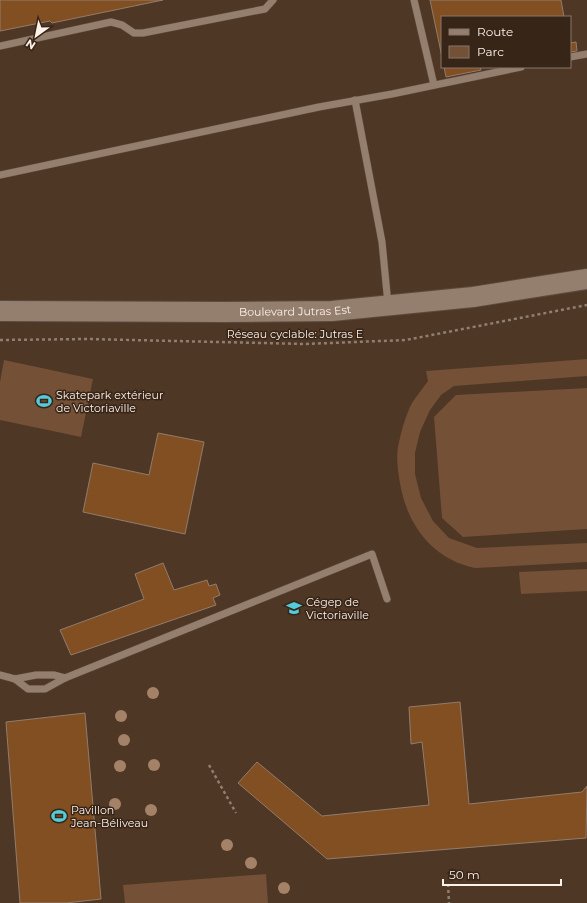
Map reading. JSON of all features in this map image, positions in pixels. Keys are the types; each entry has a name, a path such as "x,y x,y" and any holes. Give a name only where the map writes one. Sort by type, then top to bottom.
{"main road":[{"name":"Boulevard Jutras Est","path":"0,311 225,312 332,310 473,297 587,279"}],"lane":[{"path":"0,46 111,22 122,25 134,33 143,33 265,9 273,0"},
{"path":"414,0 434,85"},
{"path":"571,57 587,54"},
{"path":"0,176 355,100 516,68"},
{"path":"355,100 382,242 388,306"},
{"path":"0,675 15,679 28,689 45,689 65,678 372,554 387,600"},
{"path":"15,679 36,675 54,675 65,678"}],"path":[{"name":"Réseau cyclable: Jutras E","path":"0,340 305,344 406,340 587,305"},
{"path":"209,765 236,813"},
{"path":"448,884 449,903"}],"shaded area":[{"name":"Cégep de Victoriaville","path":"0,0 587,0 587,903 0,903"}],"green space":[{"path":"587,359 587,376 454,386 441,395 430,410 420,432 415,453 415,474 421,498 433,521 449,538 477,548 587,543 587,562 475,568 446,557 434,548 415,526 409,513 403,498 397,460 397,451 405,419 412,403 428,381 426,371"},
{"name":"Skatepark extérieur de Victoriaville","path":"4,360 93,379 81,437 0,420 0,382"},
{"path":"587,388 587,529 463,537 442,518 434,417 456,395"},
{"path":"587,569 587,591 521,594 519,572"},
{"path":"266,874 268,903 125,903 123,885"}],"building":[{"path":"0,0 163,0 52,23 50,21 0,31"},
{"path":"430,0 561,0 564,16 441,16 441,52"},
{"path":"576,42 577,51 571,52 571,43"},
{"path":"444,68 480,68 481,70 446,77"},
{"path":"158,433 204,442 185,534 83,512 93,463 149,475"},
{"path":"163,563 174,590 207,580 209,586 216,584 220,595 213,598 216,605 71,655 60,630 144,599 135,574"},
{"path":"460,702 469,804 582,792 587,786 586,838 327,859 238,783 257,762 322,816 429,805 422,742 411,744 409,707"},
{"path":"85,713 101,899 66,903 20,903 6,722"}],"place":[{"name":"Skatepark extérieur de Victoriaville","path":"44,401"},
{"name":"Cégep de Victoriaville","path":"294,608"},
{"name":"Pavillon Jean-Béliveau","path":"59,816"}]}
